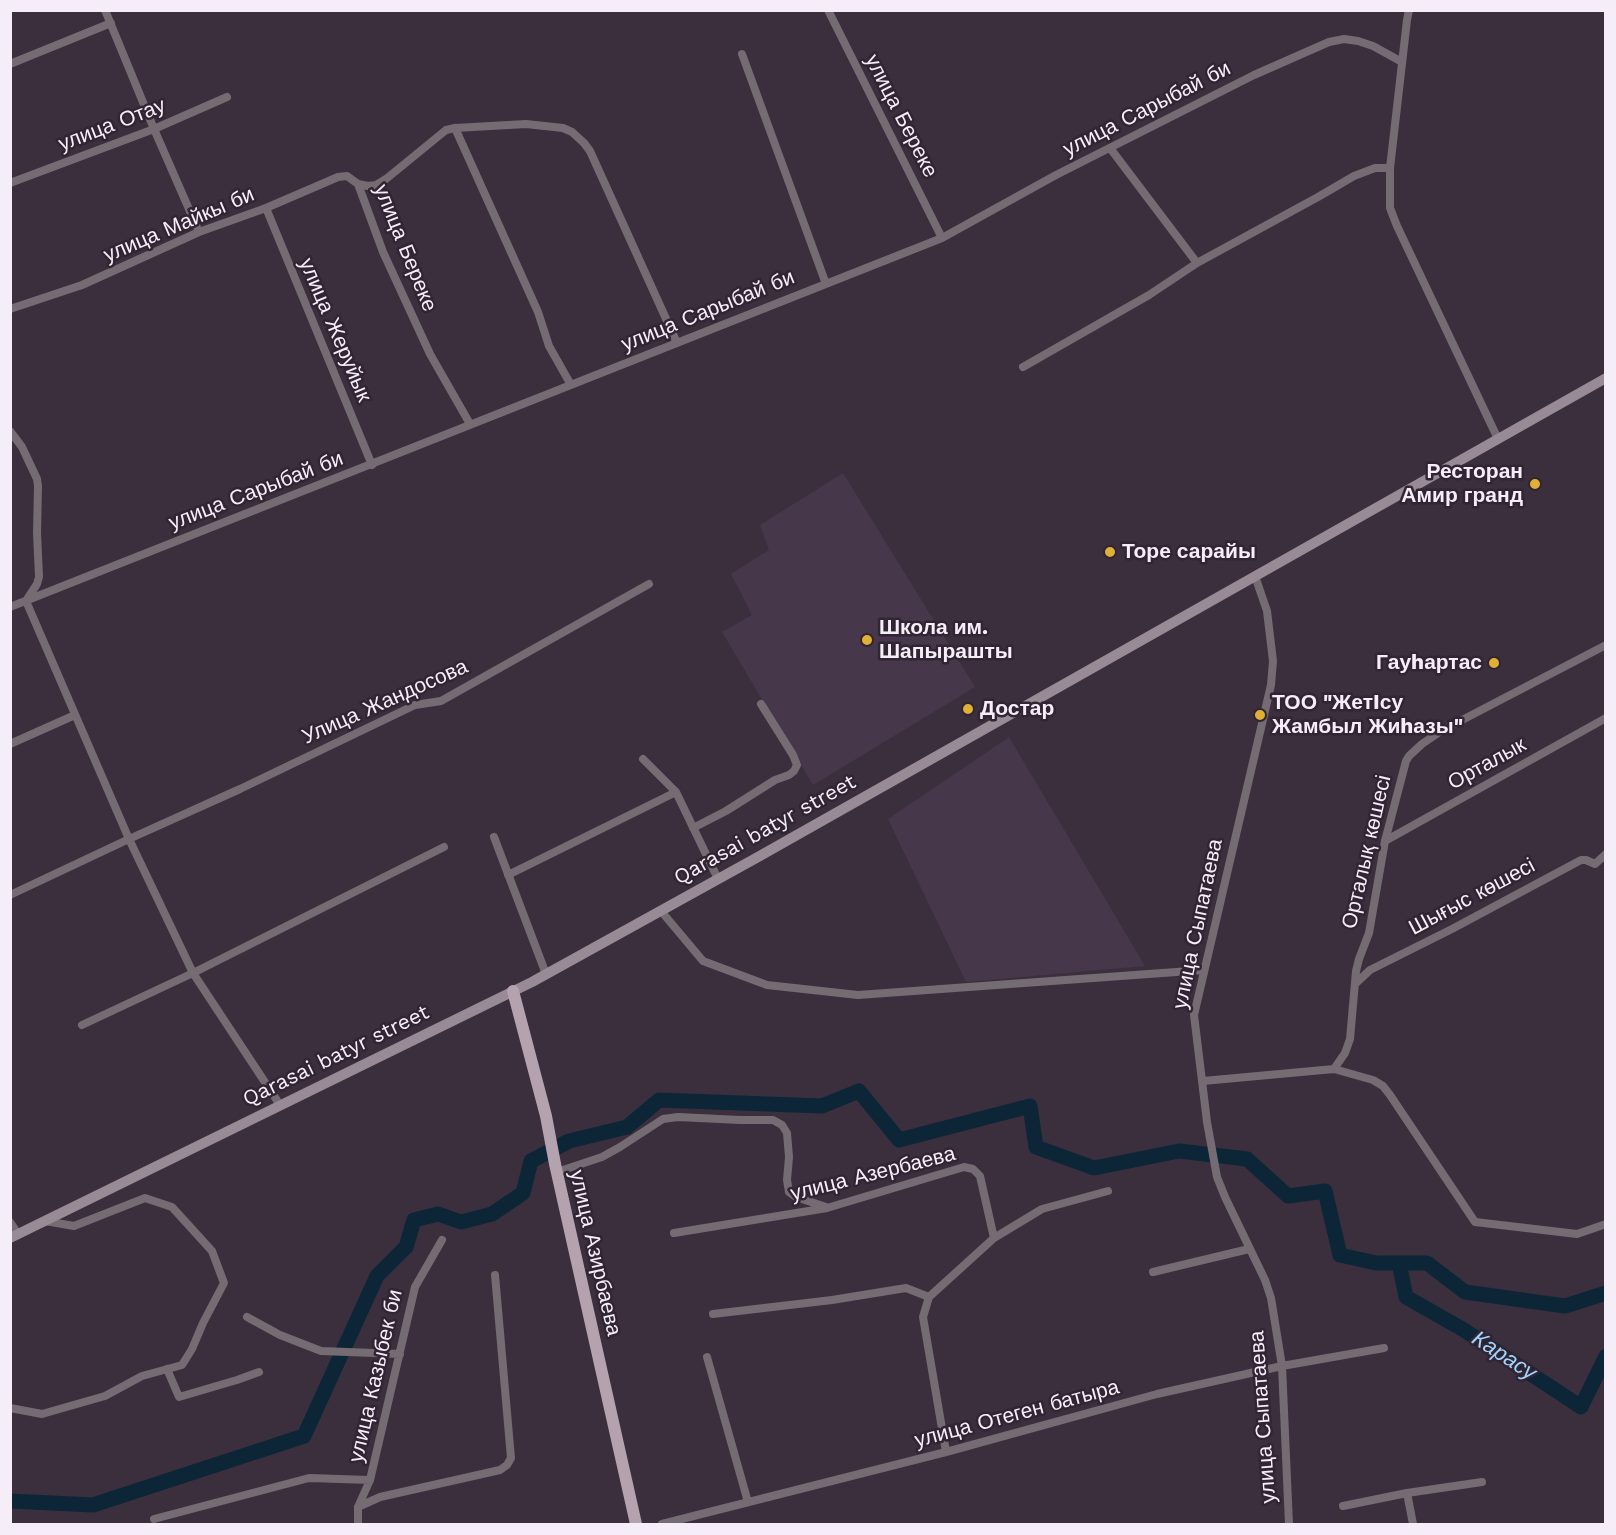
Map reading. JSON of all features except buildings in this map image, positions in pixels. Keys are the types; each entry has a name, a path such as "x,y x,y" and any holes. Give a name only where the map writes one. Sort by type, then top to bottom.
{"main road":[{"name":"Qarasai batyr street","path":"14,1236 546,974 1605,378"},
{"name":"улица Азирбаева","path":"513,991 546,1116 636,1524"}],"street":[{"path":"105,10 199,232"},
{"name":"улица Береке","path":"828,10 942,238"},
{"path":"1409,10 1390,168 1390,208 1498,439"},
{"path":"10,64 111,23"},
{"name":"улица Сарыбай би","path":"10,608 942,238 1056,175 1254,75 1329,42 1344,39 1358,41 1373,46 1402,62"},
{"path":"742,54 826,284"},
{"name":"улица Отау","path":"10,183 154,129 226,97"},
{"name":"улица Береке","path":"358,184 368,186 386,179 443,132 455,128 526,124 563,128 572,132 584,142 590,151 677,343"},
{"path":"455,128 538,312 549,346 571,385"},
{"path":"1110,148 1197,263"},
{"path":"1023,367 1149,295 1197,263 1354,176 1375,168 1390,168"},
{"name":"улица Майкы би","path":"10,309 82,285 199,232 266,208 338,177 347,176 358,184"},
{"name":"улица Береке","path":"358,184 383,252 430,354 471,424"},
{"name":"улица Жеруйык","path":"266,208 372,465"},
{"path":"10,431 22,447 38,486 39,577 26,601 129,839 193,973 280,1105"},
{"name":"улица Сыпатаева","path":"1255,576 1267,611 1274,661 1271,685 1194,1015 1207,1122 1217,1177 1265,1280 1271,1298 1282,1366 1289,1524"},
{"name":"Улица Жандосова","path":"10,895 415,705 441,701 649,584"},
{"name":"Орталық көшесі","path":"1334,1070 1345,1053 1350,1039 1359,958 1373,914 1385,841 1409,756 1441,731 1605,645"},
{"path":"693,828 794,771 797,765 793,755 761,704"},
{"path":"10,744 75,715"},
{"name":"Орталык","path":"1385,841 1605,718"},
{"path":"643,759 676,792 718,879"},
{"path":"508,875 676,792"},
{"path":"494,837 546,974"},
{"path":"82,1025 193,973 444,848"},
{"name":"Шығыс көшесі","path":"1355,984 1370,970 1581,860 1595,864 1605,854"},
{"path":"661,910 703,961 767,985 858,995 1204,970"},
{"path":"1203,1081 1334,1070 1373,1080 1383,1086 1390,1095 1475,1222 1577,1234 1605,1224"},
{"path":"556,1168 602,1157 663,1119 678,1117 773,1120 782,1125 787,1133 789,1192 796,1197 827,1208"},
{"name":"улица Азербаева","path":"674,1233 827,1208 964,1167 973,1169 980,1176 993,1238"},
{"path":"946,1452 923,1317 929,1297 993,1238 1042,1209 1108,1191"},
{"path":"10,1408 42,1414 105,1396 142,1376 182,1365 224,1283 212,1251 172,1207 146,1198 74,1226 45,1221"},
{"path":"10,1222 14,1236"},
{"name":"улица Казыбек би","path":"358,1524 358,1507 370,1480 415,1287 442,1240"},
{"path":"1153,1272 1249,1249"},
{"path":"358,1507 380,1497 500,1470 507,1465 511,1458 495,1275"},
{"path":"713,1314 832,1300 906,1288 929,1297"},
{"path":"247,1317 280,1335 321,1351 400,1354"},
{"name":"улица Отеген батыра","path":"662,1524 946,1452 1157,1394 1282,1366 1384,1348"},
{"path":"707,1358 748,1502"},
{"path":"167,1369 179,1397 259,1372"},
{"path":"154,1520 309,1478 370,1480"},
{"path":"1343,1506 1407,1493 1482,1482"},
{"path":"1407,1493 1413,1524"}],"shaded area":[{"path":"843,473 975,687 813,785 722,632 752,615 731,574 769,550 760,525"},
{"path":"1009,737 1145,966 966,982 888,819"}],"waterway":[{"path":"10,1501 93,1505 304,1436 377,1276 406,1247 414,1220 438,1214 461,1222 492,1214 523,1193 531,1161 569,1141 627,1127 659,1100 822,1106 859,1091 899,1140 1030,1106 1036,1147 1094,1168 1179,1151 1247,1159 1288,1196 1325,1191 1340,1255 1376,1263 1427,1263 1465,1292 1565,1306 1606,1293"},
{"name":"Карасу","path":"1399,1263 1406,1297 1464,1330 1581,1407 1606,1356"}],"place":[{"name":"Ресторан Амир гранд","path":"1535,484"},
{"name":"Торе сарайы","path":"1110,552"},
{"name":"Школа им. Шапырашты","path":"867,640"},
{"name":"Гауhартас","path":"1494,663"},
{"name":"Достар","path":"968,709"},
{"name":"ТОО \"ЖетIсу Жамбыл Жиhазы\"","path":"1260,715"}]}
